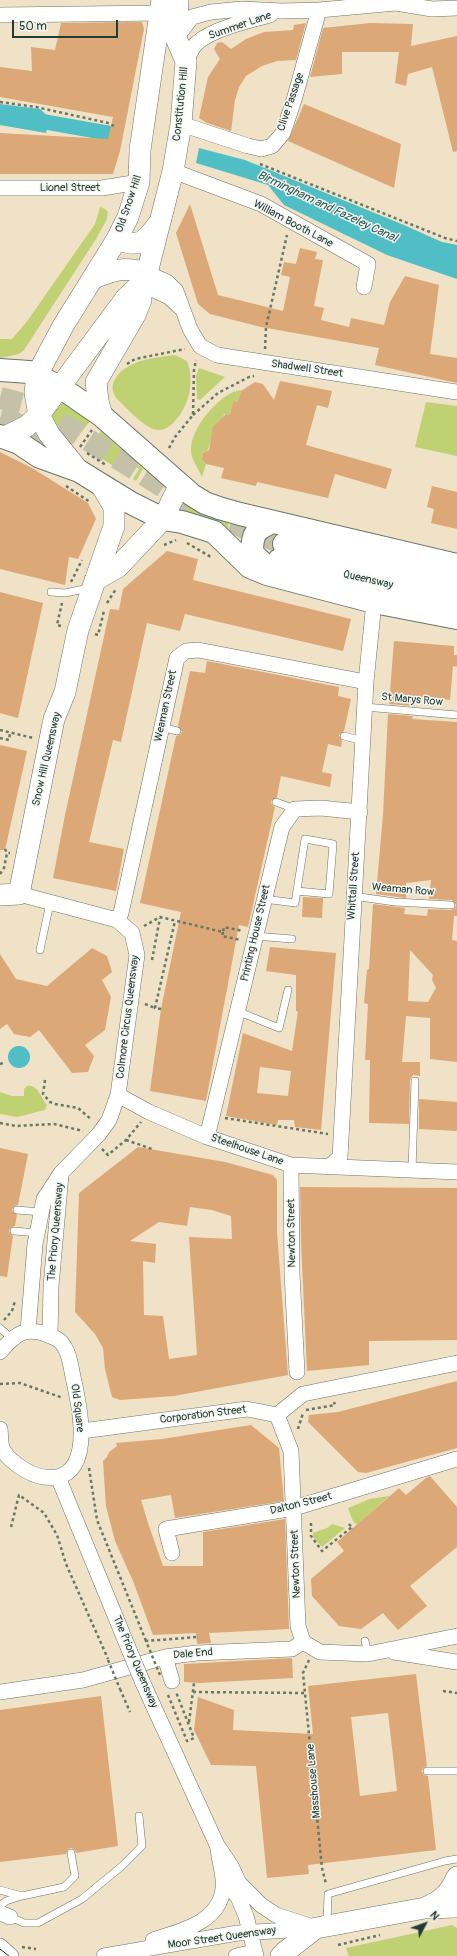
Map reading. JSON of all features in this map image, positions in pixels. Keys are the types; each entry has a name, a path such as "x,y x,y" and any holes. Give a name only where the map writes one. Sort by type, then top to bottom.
{"highway":[{"path":"0,370 23,371 38,375 60,387 102,416 192,494 212,506 273,522 457,565"},
{"path":"2,437 19,443 40,457 78,461 98,495 131,503 163,519 182,522 214,532 250,567 267,574 374,602 457,618"},
{"path":"273,522 258,530 252,538 252,554 270,570 290,580"},
{"name":"Queensway","path":"457,582 282,552 457,600"}],"main road":[{"name":"Constitution Hill","path":"173,171 181,124 186,61 176,38 178,0"},
{"name":"Old Snow Hill","path":"78,461 49,434 39,415 35,393 38,375 63,326 118,239 128,217 139,182 140,150 162,7"},
{"name":"Constitution Hill","path":"144,128 160,109 168,50 176,38"},
{"path":"102,416 98,401 96,382 135,315 141,300 144,278 173,171"},
{"path":"118,239 132,245 142,242 150,236 159,222"},
{"path":"94,278 118,269 131,269 144,278"},
{"path":"2,437 27,426 39,415 126,298 144,278"},
{"path":"95,580 118,567 163,519 180,484"},
{"name":"Snow Hill Queensway","path":"9,894 54,719 65,692 78,630 115,519 114,507 98,495"},
{"path":"425,1908 442,1900 453,1886 457,1877"},
{"name":"Moor Street Queensway","path":"281,1956 284,1952 322,1927 425,1908 454,1909"}],"street":[{"name":"Summer Lane","path":"176,38 192,17 212,6 282,11 319,10 396,1 432,9 457,8"},
{"path":"0,15 162,7"},
{"name":"Clive Passage","path":"181,124 248,146 261,149 272,146 283,132 319,10"},
{"name":"Summer Lane","path":"186,61 196,43 208,36 243,22 282,11"},
{"name":"William Booth Lane","path":"173,171 261,204 368,264 364,286"},
{"name":"Lionel Street","path":"0,188 102,188 139,182"},
{"path":"144,278 169,283 176,291 190,329 200,346"},
{"name":"Shadwell Street","path":"200,346 217,355 457,392"},
{"name":"Whittall Street","path":"331,1165 340,1157 353,896 360,812 366,682 374,602"},
{"name":"Weaman Street","path":"117,920 121,913 177,658 186,651 198,650 366,682"},
{"path":"295,810 321,808 360,812"},
{"name":"Printing House Street","path":"210,1126 237,1011 246,936 264,899 282,827 295,810"},
{"path":"9,894 117,920 132,933"},
{"name":"Colmore Circus Queensway","path":"61,1173 99,1134 108,1120 118,1094 137,955 132,933"},
{"name":"Steelhouse Lane","path":"118,1094 149,1112 210,1126 226,1144 291,1165 331,1165 457,1172"},
{"name":"Newton Street","path":"291,1165 292,1273 297,1372"},
{"name":"The Priory Queensway","path":"28,1330 37,1234 45,1208 44,1199 61,1173"},
{"name":"The Priory Queensway","path":"50,1336 51,1286 61,1173"},
{"path":"0,1352 12,1338 28,1330"},
{"name":"Old Square","path":"28,1330 37,1331 58,1339 65,1348 78,1398 82,1431 77,1459 72,1469 58,1477"},
{"path":"277,1415 303,1394 457,1363"},
{"name":"Corporation Street","path":"82,1431 247,1409 277,1415"},
{"name":"Newton Street","path":"277,1415 291,1451 298,1626 308,1645"},
{"path":"1,1441 20,1467 34,1475 44,1478 58,1477"},
{"name":"Dalton Street","path":"172,1554 166,1529 294,1508 457,1459"},
{"name":"The Priory Queensway","path":"58,1477 142,1681 217,1845 231,1866 251,1932 255,1954"},
{"path":"385,1651 457,1636"},
{"path":"308,1645 320,1652 367,1647 457,1662"},
{"name":"Dale End","path":"0,1692 83,1680 165,1657 197,1653 292,1649 308,1645"},
{"path":"165,1657 165,1682"},
{"name":"The Priory Queensway","path":"108,1955 195,1926 210,1915 218,1902 223,1888 217,1845"},
{"name":"The Priory Queensway","path":"222,1878 276,1915 322,1927"},
{"name":"Moor Street Queensway","path":"108,1955 251,1932 322,1927"},
{"path":"0,1946 11,1956"},
{"name":"Moor Street Queensway","path":"236,1956 255,1954"}],"lane":[{"path":"52,592 65,593 95,580"},
{"name":"St Marys Row","path":"365,707 457,715"},
{"path":"161,727 177,731"},
{"path":"344,736 363,741"},
{"path":"276,802 295,810"},
{"path":"264,899 295,903 305,839 333,844 329,894 297,891"},
{"name":"Weaman Row","path":"353,896 395,902 451,905"},
{"path":"40,950 50,903"},
{"path":"246,936 292,939"},
{"path":"237,1011 279,1028 288,990"},
{"path":"412,1170 415,1081"},
{"path":"17,1210 45,1208"},
{"path":"14,1231 37,1234"},
{"path":"0,1328 12,1338"},
{"path":"427,1771 457,1771"},
{"path":"71,1853 75,1876 64,1888 22,1896 6,1901 3,1912 24,1923 38,1924 82,1899 122,1866 142,1846 139,1816"},
{"path":"322,1927 328,1894 457,1859"},
{"path":"0,1890 22,1896"}],"path":[{"path":"0,102 43,109 108,123 114,126"},
{"path":"268,167 445,238 457,241"},
{"path":"169,448 175,437 193,415 218,393 249,376 266,376 272,353 265,351 266,327 290,220"},
{"path":"125,365 135,359 200,346 194,370 193,415"},
{"path":"78,461 102,416"},
{"path":"78,461 97,459"},
{"path":"59,482 98,495"},
{"path":"158,550 163,545 179,538"},
{"path":"185,542 211,557"},
{"path":"98,635 107,602 120,583"},
{"path":"0,730 49,742"},
{"path":"0,738 9,740 10,733"},
{"path":"5,849 7,853"},
{"path":"132,933 160,917 223,932"},
{"path":"155,1008 175,921"},
{"path":"224,927 246,936 222,936 224,927"},
{"path":"144,1005 161,1010"},
{"path":"45,1080 43,1094 50,1102 78,1108 92,1120 91,1122"},
{"path":"108,1155 126,1140 149,1112"},
{"path":"0,1123 16,1126 54,1124 86,1131"},
{"name":"Steelhouse Lane","path":"210,1126 341,1136"},
{"path":"126,1140 152,1149"},
{"path":"0,1324 12,1311 16,1296"},
{"path":"0,1384 20,1383 66,1399 78,1398"},
{"path":"88,1462 97,1520 188,1741 194,1738 189,1722 165,1682"},
{"path":"11,1527 19,1496 44,1513 57,1536 66,1564 130,1712"},
{"path":"311,1523 310,1536 322,1551 351,1527"},
{"path":"146,1641 197,1637"},
{"name":"Masshouse Lane","path":"308,1645 303,1673 322,1868 328,1894"},
{"path":"189,1722 194,1683"},
{"path":"444,1691 457,1693"},
{"path":"193,1692 305,1693"}],"green space":[{"path":"100,207 108,212 107,219 96,239 24,350 19,354 0,358 0,339 12,339 28,320 95,224"},
{"path":"175,355 187,361 190,385 187,401 179,416 169,427 156,430 138,419 117,399 113,390 113,385 117,376 129,366 143,360"},
{"path":"199,368 225,377 200,400 197,399 196,376"},
{"path":"241,390 239,402 233,401 230,415 224,414 222,422 212,436 208,450 203,453 202,459 206,464 202,477 191,454 192,442 195,433 207,413 215,405 224,397"},
{"path":"426,402 457,406 457,456 415,447"},
{"path":"63,403 90,421 70,447 63,439 51,416 59,405"},
{"path":"101,431 143,469 136,481 133,479 139,469 134,466 128,475 88,450","holes":["125,457 131,461 125,471 119,467"]},
{"path":"183,503 229,519 228,530 219,524 178,511 179,504"},
{"path":"27,1086 37,1089 47,1105 45,1110 17,1117 0,1114 0,1092 12,1096 24,1096 24,1089"},
{"path":"389,1496 357,1525 353,1521 348,1508 370,1499"},
{"path":"332,1524 345,1528 322,1547 313,1537 313,1533 327,1528"},
{"path":"452,1925 457,1928 457,1956 349,1956 346,1948"}],"water":[{"path":"0,104 40,109 55,123 41,125 40,128 47,129 46,133 0,125"},
{"path":"199,148 245,160 442,242 457,245 457,279 387,255 284,205 268,185 196,163"},
{"path":"19,1046 27,1049 30,1057 27,1065 19,1068 11,1065 8,1057 11,1049"}],"building":[{"path":"142,22 144,29 120,151 113,174 0,174 0,133 108,139 113,117 0,97 0,67 32,71 31,47 55,50 61,23"},
{"path":"306,23 296,60 277,61 262,66 246,76 239,87 235,100 231,131 207,123 199,118 208,77 220,59 214,49 217,43 222,42 231,49 246,39 264,32 293,30 294,25"},
{"path":"370,23 413,24 411,46 457,36 457,151 453,152 432,67 408,74 406,86 395,83 399,52 342,52 342,74 310,77 323,28"},
{"path":"304,104 401,144 394,188 288,141"},
{"path":"190,204 218,295 283,311 290,277 281,275 284,262 296,264 300,248 317,252 315,259 323,260 314,306 324,308 321,320 349,327 351,318 384,325 390,302 405,276 439,285 430,354 457,358 457,383 375,365 379,348 261,327 210,314 198,304 176,233"},
{"path":"280,381 332,391 328,408 317,405 306,445 392,469 386,489 335,474 328,498 257,482 256,486 221,478 224,468 206,464 202,459 203,453 209,450 213,427 226,414 230,415 233,401 238,402 241,391 255,382 263,384 274,400"},
{"path":"0,452 32,468 88,503 96,519 78,559 69,557 65,585 0,569"},
{"path":"432,486 457,492 457,529 431,523 434,509 427,507"},
{"path":"167,551 198,559 193,580 351,619 343,651 185,614 180,631 147,623 121,742 113,740 89,842 124,849 116,891 53,878 65,815 110,609 119,610 123,589"},
{"path":"0,592 43,603 18,718 0,713"},
{"path":"394,641 454,646 454,655 457,655 457,667 453,666 450,700 416,696 414,706 389,704"},
{"path":"207,661 339,687 338,696 351,699 344,731 339,735 342,741 341,747 328,744 322,772 332,774 330,787 281,776 277,797 271,801 272,805 275,807 248,927 239,925 206,1101 150,1091 161,1009 181,912 140,903 176,736 180,735 182,732 178,726 190,671 205,673"},
{"path":"388,714 413,716 412,719 457,722 457,916 454,916 452,940 457,941 457,1062 430,1059 430,1018 406,1016 402,1062 420,1062 420,1076 413,1075 410,1080 409,1124 369,1123 370,1060 365,1060 368,1004 364,1003 367,970 369,969 373,904 405,908 404,914 427,916 428,909 451,910 455,908 456,905 452,900 429,899 431,880 406,883 406,898 376,894 383,815","holes":["410,950 433,975 432,980 436,988 428,1002 408,1001"]},
{"path":"0,745 27,751 5,850 0,850"},
{"path":"303,897 323,898 322,918 302,917"},
{"path":"270,947 336,953 321,1130 295,1127 294,1120 278,1120 277,1125 226,1116 243,1033 292,1051 298,1011 296,1011 296,975 266,971","holes":["260,1067 291,1071 288,1096 257,1093"]},
{"path":"92,948 107,956 112,972 102,980 111,997 105,1030 85,1045 94,1056 88,1072 72,1073 39,1030 30,1037 14,1034 7,1024 0,1029 0,954 16,979 47,986"},
{"path":"419,1099 457,1102 457,1131 419,1129"},
{"path":"138,1147 225,1162 273,1175 277,1180 277,1232 288,1375 174,1396 120,1400 112,1397 105,1369 103,1348 95,1334 75,1312 79,1193","holes":["190,1207 212,1210 231,1216 232,1239 189,1237 197,1355 169,1359 163,1316 144,1315 143,1261 155,1263 156,1244 130,1241 159,1222 187,1226"]},
{"path":"0,1148 28,1154 18,1205 12,1209 17,1215 15,1226 9,1230 13,1236 7,1277 0,1276"},
{"path":"300,1187 457,1188 457,1340 369,1341 369,1365 307,1371"},
{"path":"457,1381 457,1448 366,1473 358,1472 308,1422 309,1415 338,1412"},
{"path":"251,1425 279,1448 284,1501 175,1518 171,1495 141,1500 163,1566 203,1566 203,1532 285,1519 289,1629 209,1633 211,1643 197,1644 196,1633 153,1635 133,1581 115,1541 106,1506 103,1461 109,1452 117,1446 116,1443 162,1439"},
{"path":"430,1476 457,1507 457,1547 410,1586 427,1606 398,1630 383,1613 361,1629 339,1626 312,1596 311,1579 344,1551 337,1542 399,1488 406,1495"},
{"path":"292,1658 293,1678 199,1683 184,1682 184,1664"},
{"path":"416,1674 427,1766 423,1768 422,1771 424,1775 428,1776 436,1850 308,1865 309,1874 267,1878 256,1766 211,1765 194,1730 198,1697 234,1710 233,1730 313,1734 308,1686","holes":["388,1713 397,1791 360,1796 351,1717"]},
{"path":"101,1696 118,1846 76,1853 75,1850 71,1848 68,1849 66,1854 0,1862 0,1710"}],"waterway":[{"name":"Birmingham and Fazeley Canal","path":"0,114 113,134"}],"tunnel":[{"path":"0,398 28,405 79,434 195,507 284,544"},
{"path":"0,418 13,422 63,449"}],"tram line":[{"path":"0,1949 9,1956"}]}
